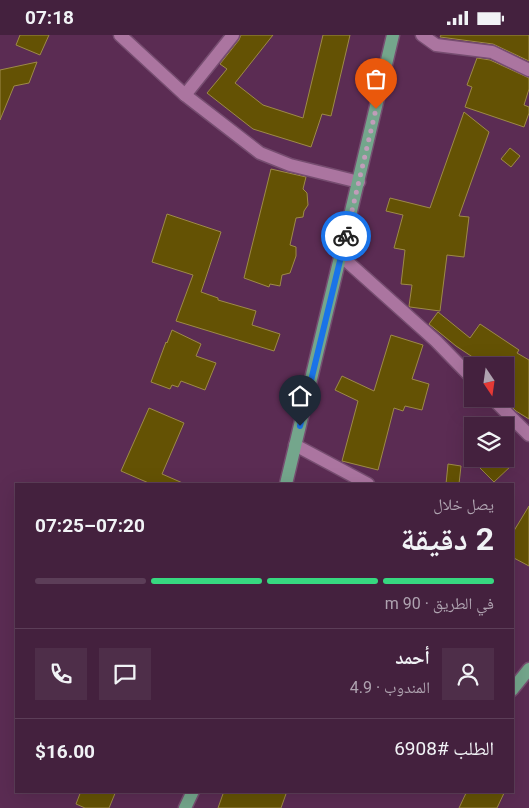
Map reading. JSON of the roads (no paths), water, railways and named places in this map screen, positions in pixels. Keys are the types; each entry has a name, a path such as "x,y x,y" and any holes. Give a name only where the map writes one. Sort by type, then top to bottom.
{"main road":[{"path":"286,483 393,35"},
{"path":"514,688 529,669"},
{"path":"185,808 192,793"}],"street":[{"path":"120,35 185,95 260,153 290,165 359,182"},
{"path":"185,95 233,35"},
{"path":"422,35 436,45 492,52 529,70"},
{"path":"341,256 436,341 464,370"},
{"path":"501,407 529,435"},
{"path":"296,445 366,483"}]}
